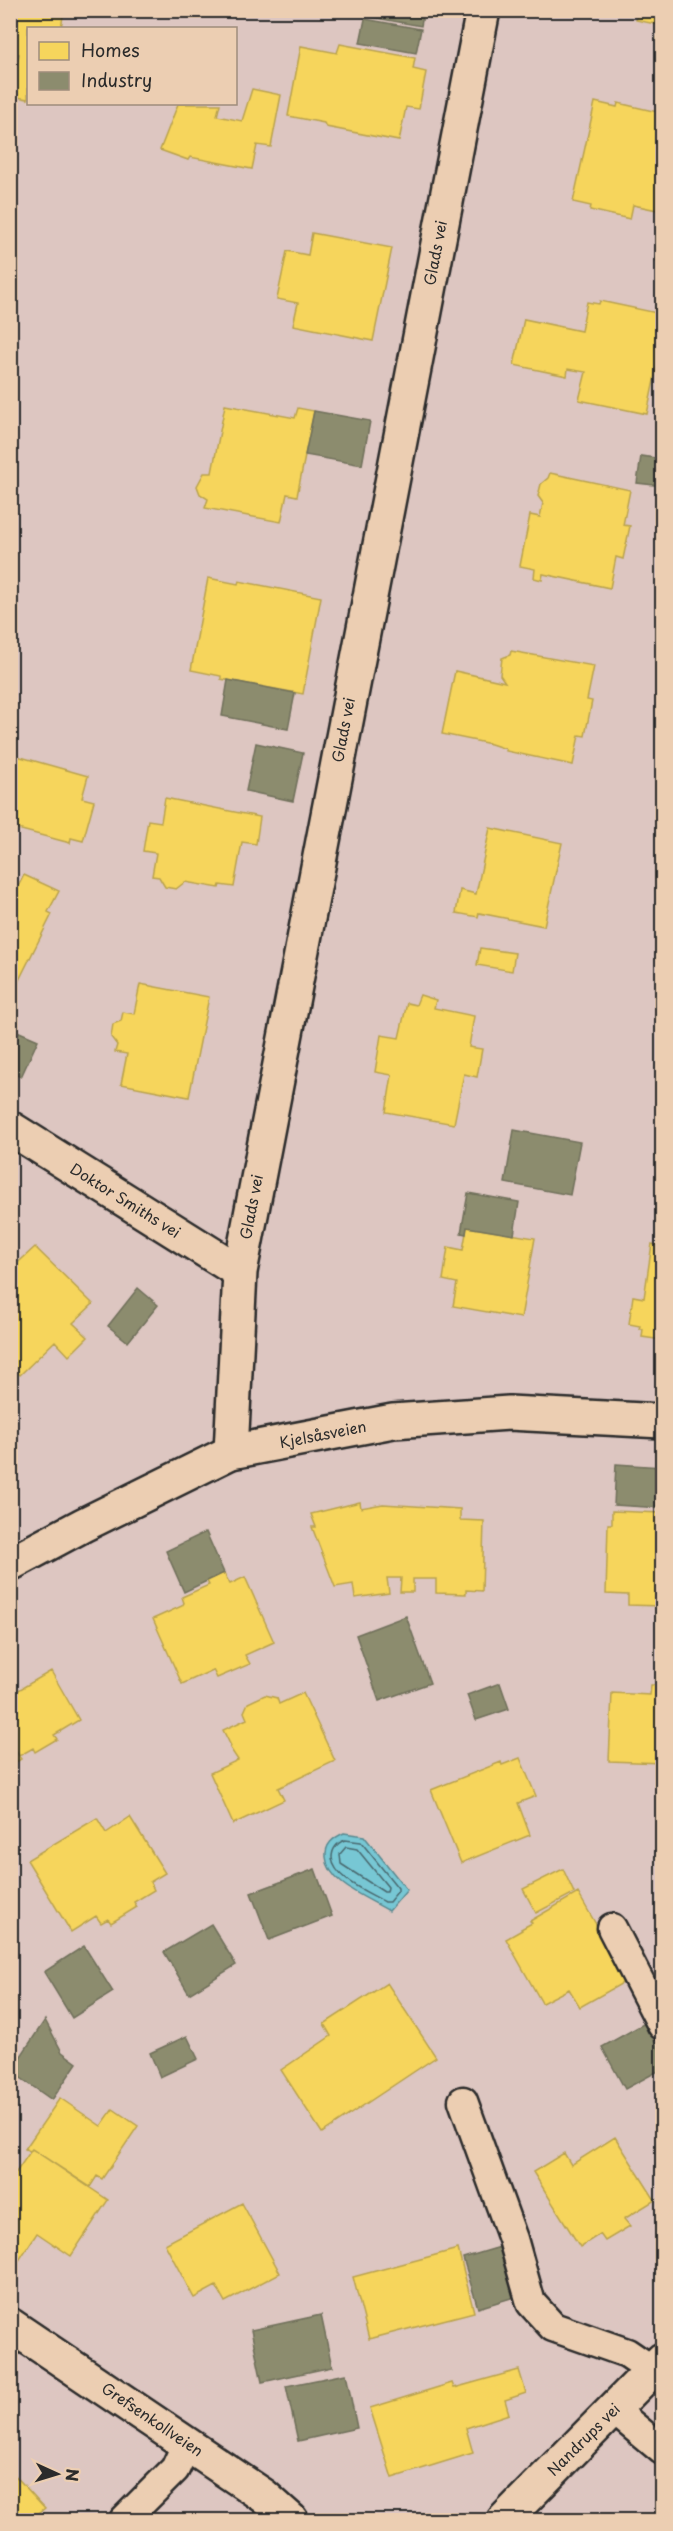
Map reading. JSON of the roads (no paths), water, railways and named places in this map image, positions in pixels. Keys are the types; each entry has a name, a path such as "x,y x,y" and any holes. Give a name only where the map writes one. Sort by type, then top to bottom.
{"street":[{"name":"Glads vei","path":"231,1452 240,1272 483,10"},
{"name":"Doktor Smiths vei","path":"10,1128 240,1272"},
{"name":"Kjelsåsveien","path":"10,1564 231,1452 405,1420 509,1413 663,1421"},
{"name":"Grefsenkollveien","path":"10,2325 264,2496 291,2520"},
{"name":"Nandrups vei","path":"504,2520 657,2365"}],"lane":[{"path":"612,1928 663,2025"},
{"path":"463,2101 513,2239 531,2304 553,2327 657,2365"},
{"path":"614,2410 663,2450"},
{"path":"124,2520 175,2469 187,2443"}],"water":[{"path":"344,1833 364,1836 407,1890 389,1911 341,1883 328,1867 326,1852 328,1845"}]}
